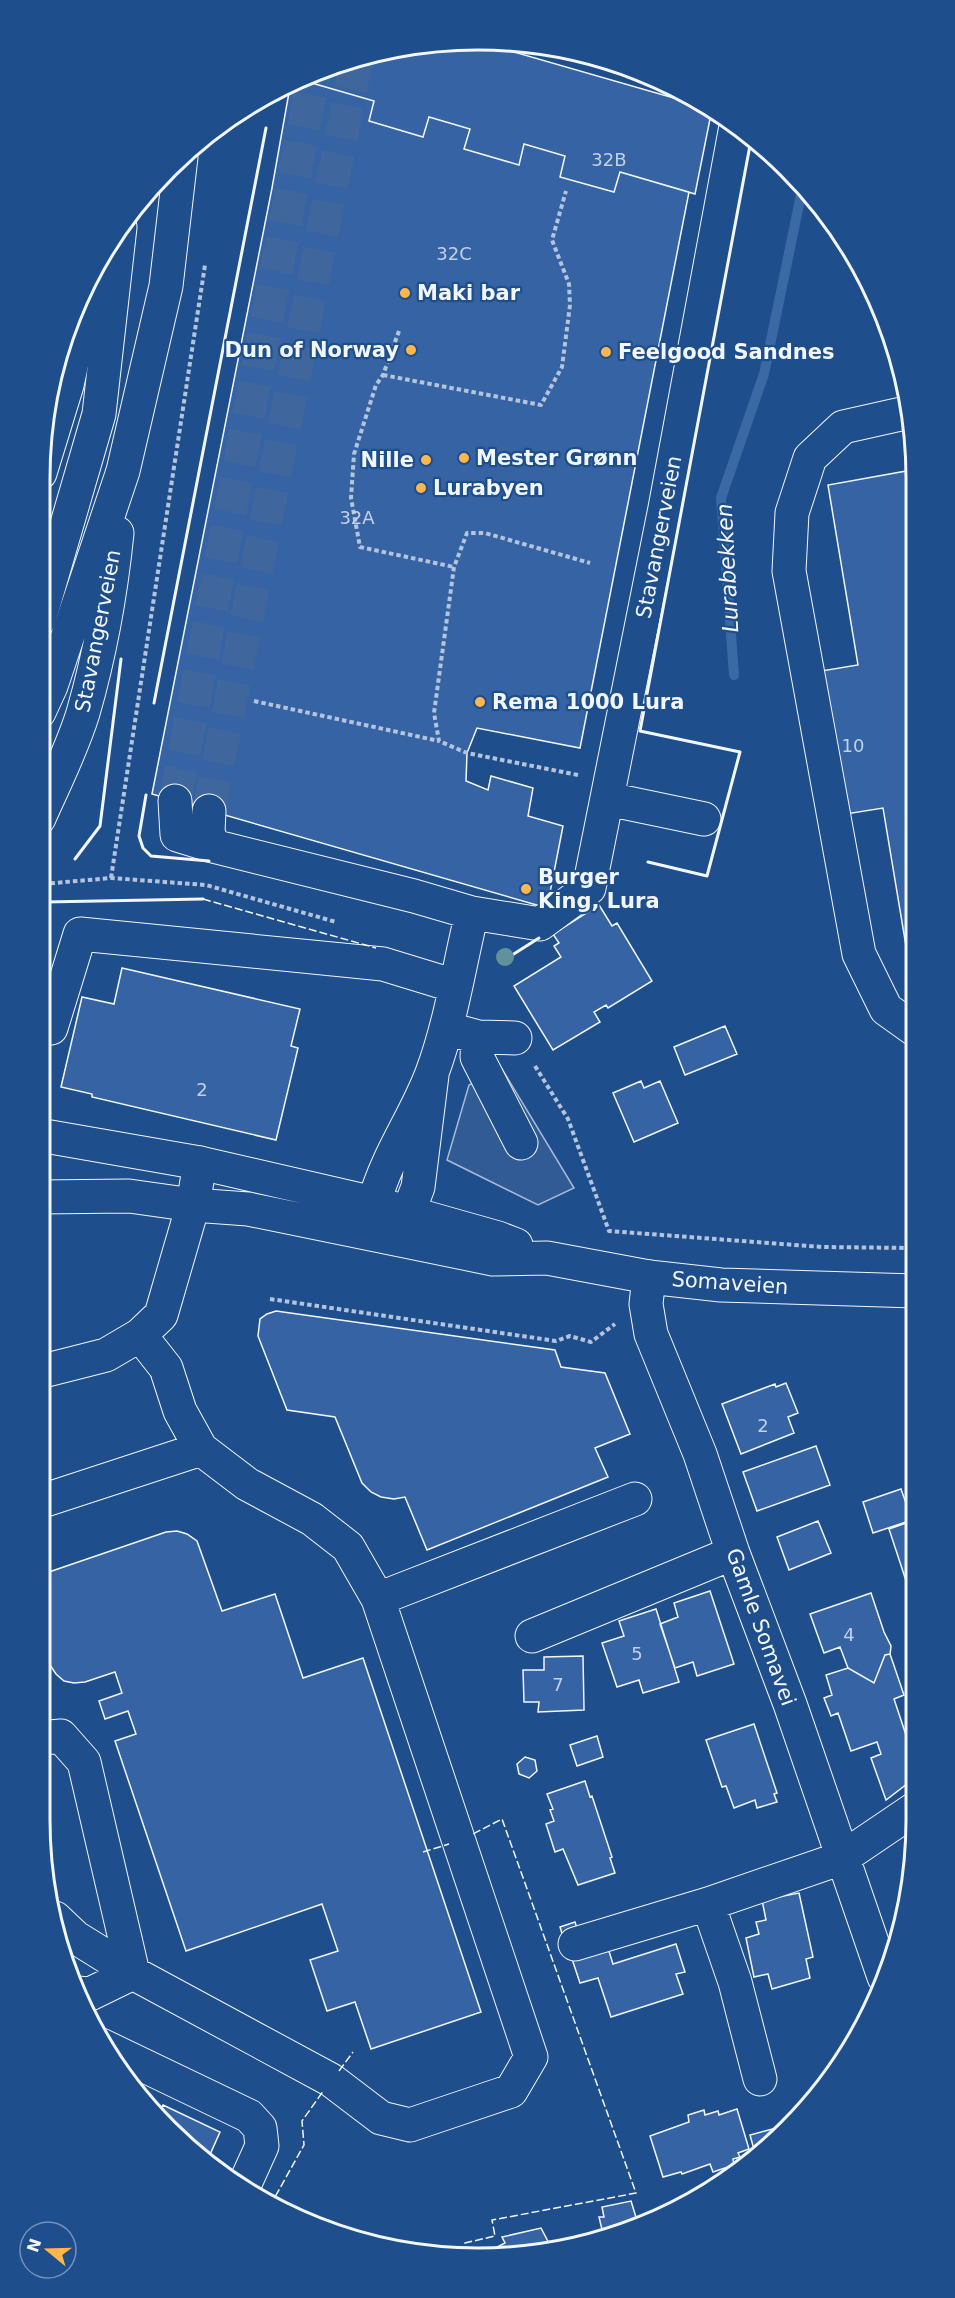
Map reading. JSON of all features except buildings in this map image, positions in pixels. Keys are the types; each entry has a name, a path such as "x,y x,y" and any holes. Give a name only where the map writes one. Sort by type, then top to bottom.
{"main road":[{"name":"Stavangerveien","path":"471,913 540,924 590,888 666,508 734,135"},
{"name":"Stavangerveien","path":"50,688 123,471 166,285 179,171"},
{"path":"50,582 99,414 118,246"},
{"path":"52,436 67,386 79,322"},
{"path":"54,417 67,386"},
{"path":"901,414 843,428 810,458 792,513 789,571 859,954 886,1009 906,1023"},
{"name":"Stavangerveien","path":"50,791 82,714 98,653 113,574 123,471"},
{"path":"610,790 704,819"},
{"path":"50,1137 201,1163 374,1203 400,1225 417,1187 432,1075 446,1028 471,913 414,896 177,835 175,801"},
{"path":"209,811 208,832 213,846"},
{"path":"51,1028 80,934 382,964 455,986"},
{"path":"446,1028 478,1037 515,1038"},
{"path":"478,1037 477,1057 521,1143"},
{"path":"374,1203 381,1177 432,1075"},
{"path":"50,1369 106,1355 140,1335 161,1315 193,1205 201,1163"},
{"name":"Somaveien","path":"50,1197 129,1196 193,1205 400,1225 494,1259 547,1258 649,1277 721,1285 906,1291"},
{"name":"Gamle Somavei","path":"649,1277 646,1304 651,1334 700,1454 733,1553 790,1704 880,1965"},
{"path":"63,1925 75,1937 133,1973 332,2080 381,2118 410,2125 511,2091 531,2057 378,1599 348,1547 312,1519 247,1484 201,1449 180,1411 166,1368 140,1335"},
{"path":"50,1498 201,1449"},
{"path":"378,1599 635,1499"},
{"path":"532,1636 733,1553"},
{"path":"50,1737 61,1736 84,1762 133,1973"},
{"path":"575,1944 708,1904 842,1858 906,1815"},
{"path":"708,1904 735,1982 760,2079"},
{"path":"86,1994 133,1973"},
{"path":"119,2054 249,2116 260,2128 262,2146 247,2180"}],"path":[{"path":"383,375 542,405 562,367 570,305 568,284 552,240 566,191"},
{"path":"111,878 206,272 205,260"},
{"path":"399,331 383,375 376,385 354,454 351,498 360,547 454,567"},
{"path":"439,741 434,713 454,567 467,533 485,533 590,563"},
{"path":"254,701 439,741 467,753 557,770"},
{"path":"50,883 111,878 206,885 340,924"},
{"path":"515,1038 568,1119 609,1231 822,1247 906,1248"},
{"path":"270,1299 556,1341 570,1336 591,1342 621,1319"}],"shaded area":[{"path":"502,1069 574,1188 538,1205 447,1160 469,1085"}],"waterway":[{"name":"Lurabekken","path":"734,675 721,498 764,374 801,197"}],"tunnel":[{"path":"209,811 355,68"},
{"path":"175,801 312,83"}],"fence":[{"path":"203,899 376,948"},
{"path":"467,2248 465,2243 495,2236 492,2220 636,2193 502,1819 471,1835"},
{"path":"423,1852 449,1844"},
{"path":"339,2071 353,2052"},
{"path":"275,2197 304,2145 302,2121 324,2090"}],"wall":[{"path":"154,703 266,128"},
{"path":"648,862 707,876 740,752 640,731 750,147"},
{"path":"75,859 100,826 121,659"},
{"path":"146,795 139,836 143,848 151,856 209,861"},
{"path":"50,902 203,899"},
{"path":"509,957 539,938"}],"place":[{"name":"Maki bar","path":"405,293"},
{"name":"Dun of Norway","path":"411,350"},
{"name":"Feelgood Sandnes","path":"606,352"},
{"name":"Mester Grønn","path":"464,458"},
{"name":"Nille","path":"426,460"},
{"name":"Lurabyen","path":"421,488"},
{"name":"Rema 1000 Lura","path":"480,702"},
{"name":"Burger King, Lura","path":"526,889"}]}
